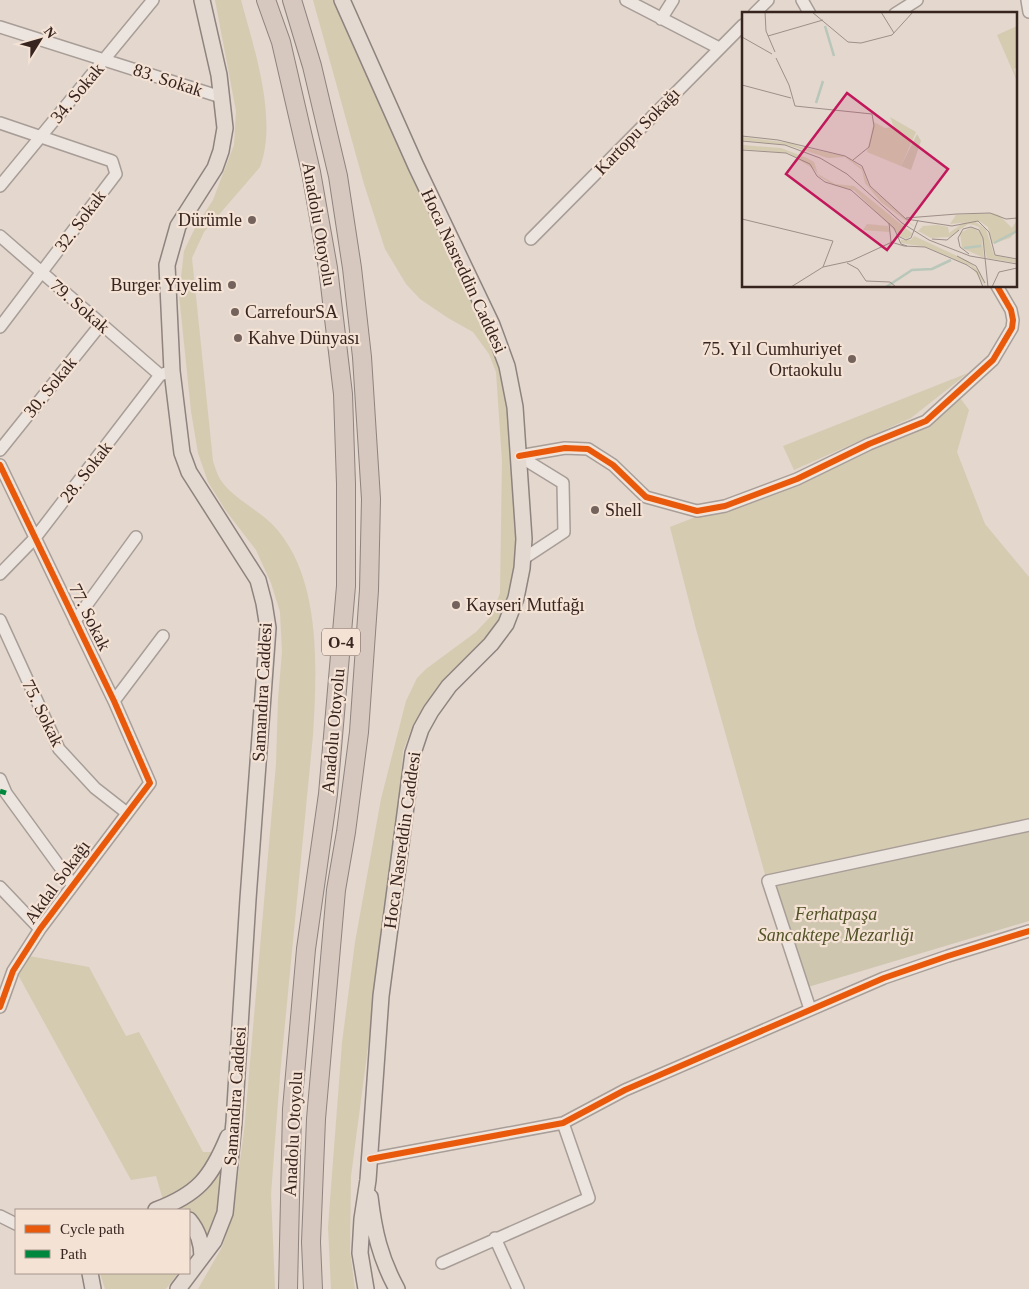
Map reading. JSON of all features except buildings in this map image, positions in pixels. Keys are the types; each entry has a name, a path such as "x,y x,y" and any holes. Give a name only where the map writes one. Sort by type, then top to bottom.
{"highway":[{"name":"Anadolu Otoyolu","path":"266,0 281,42 311,172 328,268 343,394 346,484 346,586 329,785 306,950 292,1109 288,1289"},
{"name":"Anadolu Otoyolu","path":"292,0 312,66 338,176 352,268 362,357 371,499 369,590 359,732 346,832 336,890 316,1119 312,1242 313,1289"}],"main road":[{"name":"Samandıra Caddesi","path":"182,1286 214,1241 225,1213 234,1122 268,628 258,580 189,472 182,453 166,373 167,266 178,226 215,168 221,151 225,128 219,75 202,0"},
{"name":"Hoca Nasreddin Caddesi","path":"342,0 416,166 492,324 507,366 515,407 524,539 523,559 516,598 506,624 491,644 449,686 421,729 413,753 381,996 368,1180"},
{"path":"165,1209 187,1195 205,1180 218,1162 234,1122"},
{"path":"366,1289 360,1253 362,1219 368,1180"},
{"path":"368,1180 373,1222 379,1250 397,1289"},
{"path":"190,1222 198,1234 202,1246 202,1256"},
{"path":"90,1274 93,1289"}],"street":[{"name":"34. Sokak","path":"0,186 154,0"},
{"path":"626,0 719,48"},
{"path":"661,19 673,0"},
{"path":"756,12 768,0"},
{"path":"802,0 809,12"},
{"path":"898,12 917,0"},
{"path":"1027,0 1029,12"},
{"name":"Kartopu Sokağı","path":"532,239 742,25"},
{"name":"83. Sokak","path":"0,27 221,97"},
{"path":"0,123 40,137"},
{"name":"32. Sokak","path":"0,327 116,174 112,161 40,137"},
{"name":"79. Sokak","path":"0,236 101,324 166,373"},
{"path":"519,456 565,448 588,449 613,465 646,497 697,511 725,506 797,479 869,444 926,421 993,360 1012,328 1011,310 998,288"},
{"name":"30. Sokak","path":"0,450 101,324"},
{"name":"28. Sokak","path":"0,574 35,538 166,373"},
{"path":"519,456 563,483 564,532 523,559"},
{"name":"77. Sokak","path":"0,465 114,701 150,783"},
{"path":"75,621 136,537"},
{"name":"75. Sokak","path":"0,620 60,749 95,788 127,812"},
{"path":"114,701 162,636"},
{"path":"0,780 6,793 73,885"},
{"name":"Akdal Sokağı","path":"0,1007 13,971 40,929 150,783"},
{"path":"810,1009 768,881 1029,825"},
{"path":"0,887 40,929"},
{"path":"370,1159 562,1122 625,1090 893,975 1029,931"},
{"path":"442,1263 495,1238 590,1198 562,1122"},
{"path":"0,1210 15,1217"},
{"path":"0,1216 15,1224"},
{"path":"495,1238 518,1289"},
{"path":"86,1274 93,1289"}],"shaded area":[{"path":"215,0 241,0 262,84 266,127 265,148 260,167 204,232 192,258 213,461 219,477 225,486 272,524 288,545 300,569 308,596 313,624 315,653 313,735 280,1075 271,1194 275,1289 198,1289 222,1247 233,1213 244,1131 276,764 282,652 280,612 271,583 256,550 226,511 208,482 198,453 191,411 179,295 184,251 196,226 213,200 234,145 236,111"},
{"path":"313,0 333,0 423,193 486,322 502,366 510,406 517,510 514,585 503,614 494,631 472,654 448,674 413,725 403,751 398,819 351,1176 350,1251 355,1289 331,1289 328,1227 342,1043 355,942 381,799 406,701 417,678 426,669 476,632 492,615 500,593 502,461 496,372 489,354 473,332 420,299 406,284 385,249 364,184"},
{"path":"968,373 911,418 794,470 783,446"},
{"path":"961,399 969,410 957,452 985,524 1029,577 1029,832 768,885 696,629 670,527 915,431"},
{"path":"29,956 89,967 126,1036 139,1032 203,1152 215,1152 196,1182 163,1200 156,1176 131,1180 17,973"},
{"path":"226,1148 219,1212 208,1240 204,1228 190,1212 190,1209 176,1206"},
{"path":"100,1274 177,1274 166,1289 105,1289"}],"green space":[{"name":"Ferhatpaşa Sancaktepe Mezarlığı","path":"1029,832 1029,921 798,990 768,885"}],"marked path":[{"path":"0,791 6,793"}],"cycle path":[{"path":"519,456 565,448 588,449 613,465 646,497 697,511 725,506 797,479 869,444 926,421 993,360 1012,328 1011,310 998,288"},
{"path":"0,465 114,701 150,783 40,929 13,971 0,1007"},
{"path":"370,1159 563,1123 625,1090 884,978 1029,931"}],"place":[{"name":"Dürümle","path":"252,220"},
{"name":"Burger Yiyelim","path":"232,285"},
{"name":"CarrefourSA","path":"235,312"},
{"name":"Kahve Dünyası","path":"238,338"},
{"name":"75. Yıl Cumhuriyet Ortaokulu","path":"852,359"},
{"name":"Shell","path":"595,510"},
{"name":"Kayseri Mutfağı","path":"456,605"}]}
